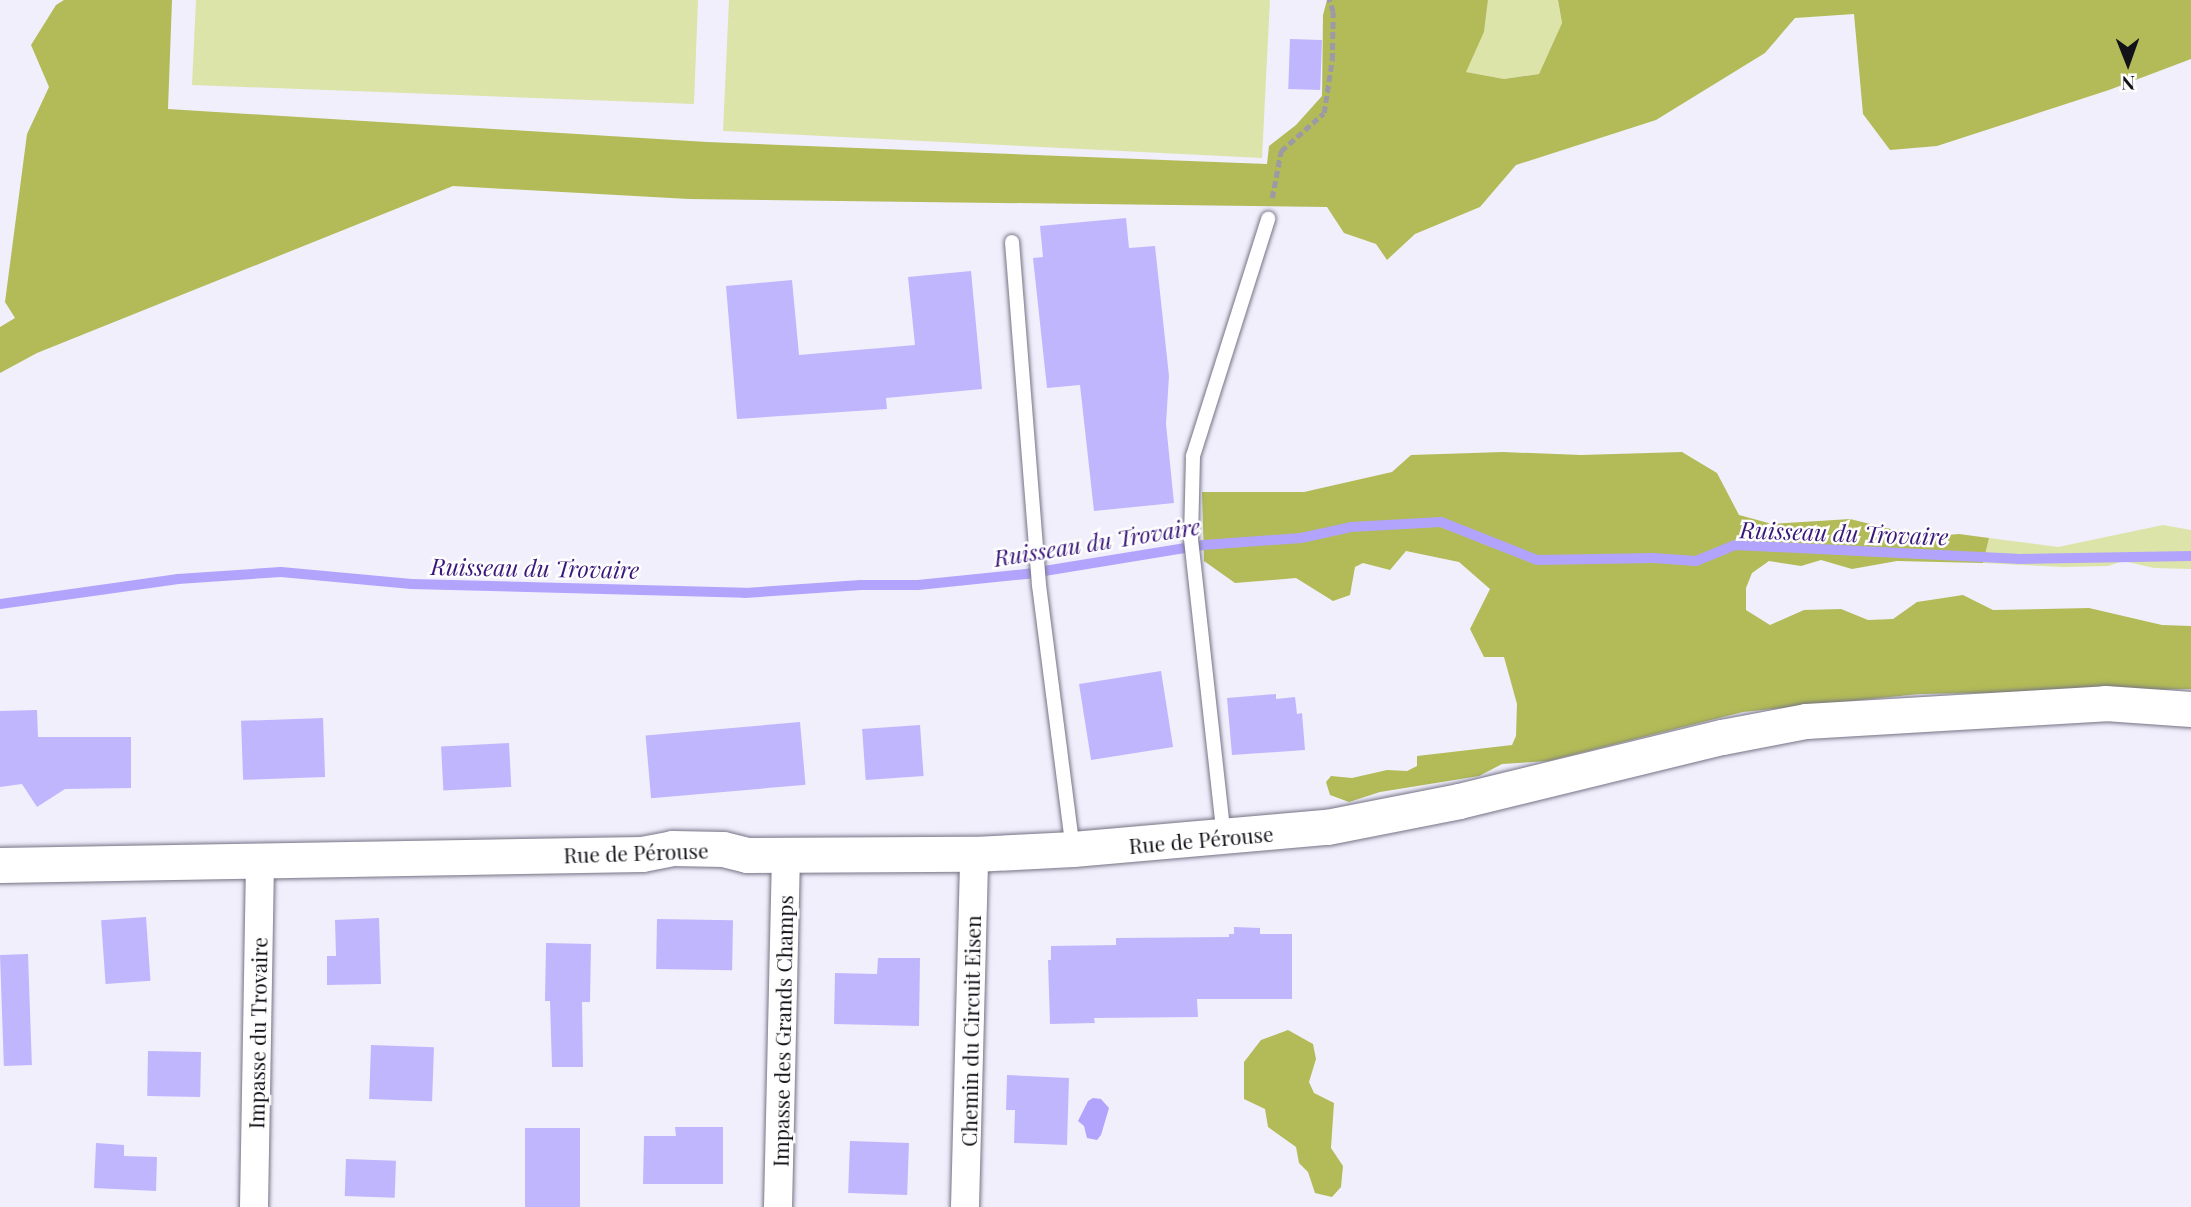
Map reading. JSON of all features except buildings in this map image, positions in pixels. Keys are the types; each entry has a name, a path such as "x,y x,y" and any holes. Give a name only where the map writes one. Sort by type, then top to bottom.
{"street":[{"name":"Rue de Pérouse","path":"0,864 639,855 672,848 723,849 747,855 974,854 1073,849 1313,829 1459,801 1722,737 1807,721 2105,703 2191,709"},
{"name":"Chemin du Circuit Eisen","path":"965,1207 974,854"},
{"name":"Impasse des Grands Champs","path":"778,1207 786,855"},
{"name":"Impasse du Trovaire","path":"254,1207 260,859"}],"lane":[{"path":"1223,838 1192,555 1193,456 1268,219"},
{"path":"1012,242 1039,585 1073,849"}],"path":[{"path":"1268,219 1281,150 1324,113 1332,60 1333,12 1329,0"}],"green space":[{"path":"64,0 172,0 168,109 707,142 1267,164 1269,146 1296,125 1322,96 1323,15 1327,0 1488,0 1484,32 1466,72 1504,79 1539,74 1562,23 1558,0 2191,0 2191,59 2109,90 1937,146 1890,150 1863,114 1854,14 1795,18 1765,53 1656,120 1516,165 1480,207 1415,234 1387,260 1376,244 1344,233 1327,207 689,199 453,186 37,353 0,373 0,327 15,318 5,302 27,134 49,87 31,45 56,5"},
{"path":"196,0 698,0 694,104 192,85"},
{"path":"729,0 1270,0 1262,158 723,131"},
{"path":"1488,0 1558,0 1562,23 1539,74 1504,79 1465,72 1484,32"},
{"path":"1503,452 1581,455 1682,452 1717,473 1739,515 1772,524 1850,519 1923,537 1959,534 1989,538 1983,563 1897,561 1852,569 1821,560 1801,566 1769,561 1752,573 1746,588 1746,610 1770,625 1804,610 1841,609 1868,620 1893,619 1917,602 1963,595 1993,610 2089,608 2162,625 2191,626 2191,689 1919,694 1743,712 1548,761 1502,764 1479,776 1380,792 1349,802 1330,795 1326,782 1331,776 1352,778 1387,770 1407,771 1417,766 1417,756 1512,745 1516,736 1517,704 1504,657 1484,657 1470,629 1490,589 1459,562 1406,551 1390,570 1363,563 1355,567 1350,595 1333,601 1296,578 1235,583 1204,561 1202,492 1304,492 1392,472 1411,455"},
{"path":"2163,525 2191,530 2191,569 2154,568 2123,561 2108,566 2064,567 1983,563 1989,538 2058,547"},
{"path":"1288,1030 1313,1044 1316,1059 1309,1082 1314,1093 1334,1103 1331,1148 1343,1166 1341,1187 1332,1197 1315,1193 1308,1172 1299,1163 1296,1147 1268,1127 1265,1109 1244,1099 1244,1062 1261,1040"}],"shaded area":[{"path":"1093,1098 1101,1099 1109,1108 1097,1140 1087,1138 1084,1126 1078,1121 1088,1101"}],"waterway":[{"name":"Ruisseau du Trovaire","path":"0,604 178,579 281,572 411,584 745,593 861,585 918,585 1026,574 1203,545 1301,538 1351,527 1441,522 1537,560 1654,558 1696,561 1735,545 2017,559 2191,556"}]}
